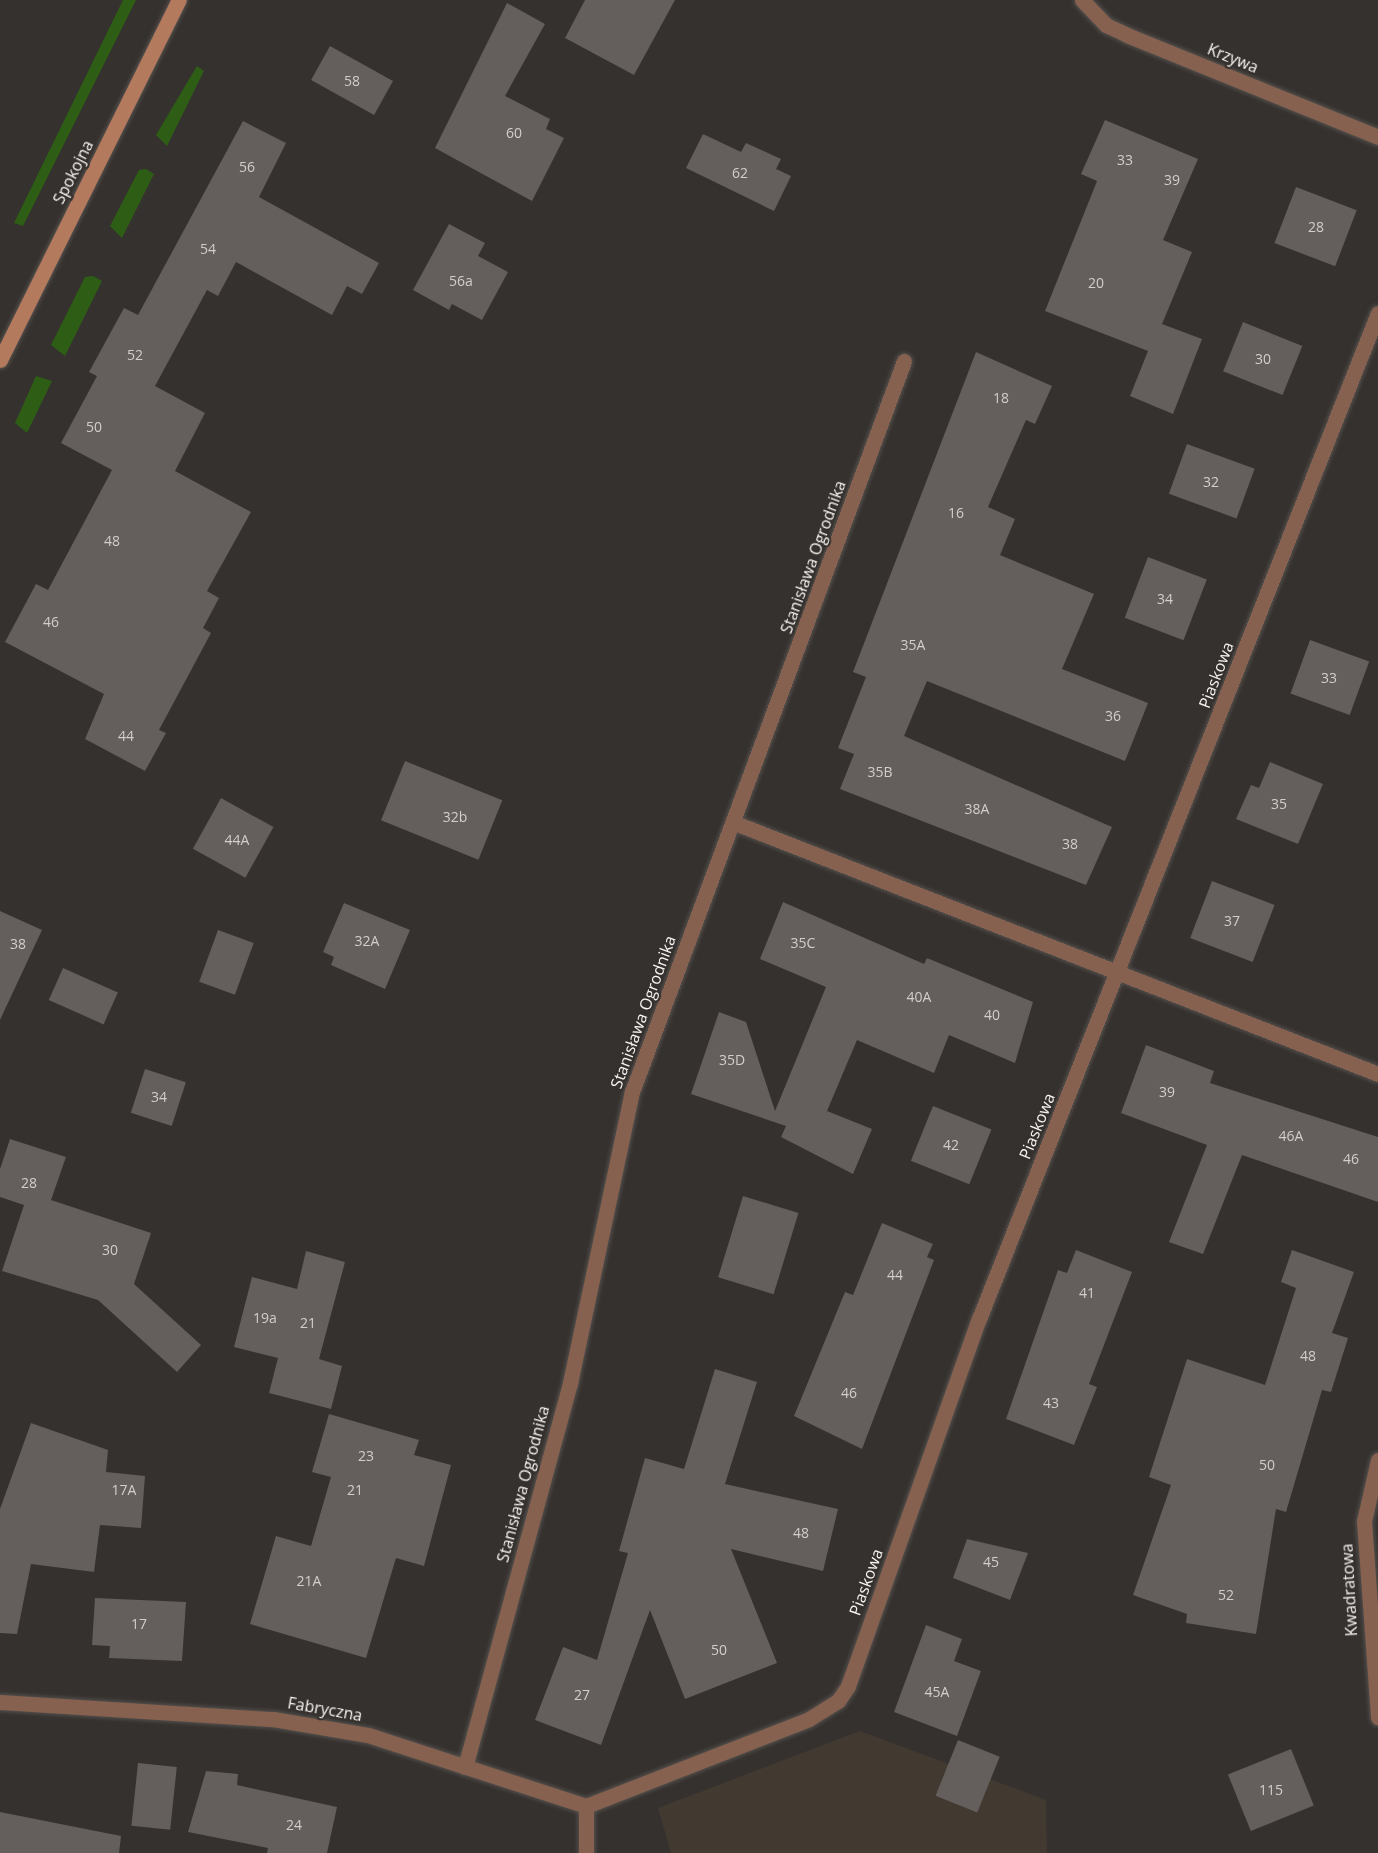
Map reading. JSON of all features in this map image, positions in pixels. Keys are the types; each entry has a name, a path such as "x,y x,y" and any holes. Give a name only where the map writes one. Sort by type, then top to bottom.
{"street":[{"name":"Spokojna","path":"0,360 179,0"},
{"name":"Krzywa","path":"1082,0 1106,25 1127,35 1378,137"},
{"name":"Piaskowa","path":"586,1806 809,1719 843,1694 979,1319 1118,975 1378,313"},
{"name":"Stanisława Ogrodnika","path":"465,1767 570,1383 632,1092 735,823 904,361"},
{"path":"735,823 1118,975 1378,1074"},
{"name":"Kwadratowa","path":"1378,1460 1364,1521 1378,1718"},
{"name":"Fabryczna","path":"0,1702 305,1722 368,1735 586,1806"},
{"path":"586,1806 586,1853"}],"shaded area":[{"path":"860,1731 1046,1800 1047,1853 671,1853 658,1808"}],"green space":[{"path":"123,0 136,0 23,226 14,223"},
{"path":"197,66 204,71 167,146 156,135"},
{"path":"146,169 154,174 122,238 110,226 139,170"},
{"path":"93,276 102,281 65,356 51,345 85,277"},
{"path":"36,376 52,381 27,433 15,423"}],"building":[{"path":"585,0 675,0 634,75 565,38"},
{"path":"507,3 545,24 505,96 550,119 546,129 564,138 532,201 435,148"},
{"path":"330,46 393,81 374,115 311,80"},
{"path":"1105,120 1198,159 1163,240 1192,252 1162,324 1202,339 1173,414 1130,396 1148,351 1045,311 1097,181 1081,174"},
{"path":"243,121 286,143 259,197 379,263 362,294 347,286 332,315 236,262 218,296 207,290 155,386 205,413 175,471 251,512 207,591 219,598 203,628 211,633 159,730 166,733 145,771 85,739 104,694 5,642 36,584 48,590 112,470 61,443 97,376 89,372 124,308 138,315"},
{"path":"703,134 741,152 746,143 781,159 776,169 791,176 774,211 686,168"},
{"path":"1296,187 1357,210 1335,266 1274,243"},
{"path":"449,224 485,243 478,256 508,272 482,320 452,304 449,310 413,290"},
{"path":"1243,322 1302,346 1282,395 1223,371"},
{"path":"976,352 1052,386 1035,424 1026,420 988,507 1015,519 1000,555 1094,594 1062,669 1148,703 1125,761 927,681 904,736 1112,827 1086,885 840,789 854,754 838,748 866,677 853,672"},
{"path":"1187,444 1255,469 1237,518 1169,494"},
{"path":"1148,557 1207,580 1184,640 1125,618"},
{"path":"1310,640 1369,662 1350,715 1291,694"},
{"path":"405,761 502,800 478,860 381,820"},
{"path":"1270,762 1323,784 1298,844 1236,819 1251,785 1259,788"},
{"path":"221,798 273,827 245,878 193,849"},
{"path":"1212,881 1275,905 1253,962 1190,938"},
{"path":"783,902 924,964 927,958 1033,1002 1015,1063 949,1035 934,1073 857,1040 827,1111 872,1129 853,1174 781,1137 786,1126 691,1094 719,1012 746,1022 775,1111 826,987 760,959"},
{"path":"344,903 410,930 385,989 331,965 334,957 323,952"},
{"path":"0,911 42,930 0,1020"},
{"path":"218,930 254,943 235,995 199,982"},
{"path":"63,968 118,992 104,1024 49,1000"},
{"path":"1146,1045 1214,1071 1210,1083 1378,1137 1378,1202 1242,1155 1203,1254 1169,1242 1207,1145 1121,1113"},
{"path":"145,1069 186,1082 172,1126 131,1113"},
{"path":"933,1106 991,1130 969,1184 911,1161"},
{"path":"10,1139 66,1157 51,1200 151,1233 134,1284 201,1345 177,1372 98,1300 2,1271 24,1205 0,1197 0,1169"},
{"path":"743,1196 798,1213 774,1294 718,1277"},
{"path":"882,1223 933,1244 927,1257 934,1260 862,1449 794,1416 845,1292 853,1295"},
{"path":"1076,1250 1132,1272 1089,1384 1097,1387 1074,1445 1006,1419 1058,1270 1067,1273"},
{"path":"1292,1250 1354,1272 1332,1333 1348,1338 1331,1392 1322,1390 1286,1512 1276,1509 1256,1634 1186,1623 1187,1614 1133,1595 1171,1485 1149,1477 1187,1359 1265,1385 1296,1288 1281,1282"},
{"path":"306,1251 345,1262 319,1359 342,1366 331,1409 269,1393 278,1358 234,1347 252,1277 297,1289"},
{"path":"715,1369 757,1382 725,1484 838,1509 823,1571 731,1549 777,1663 685,1699 650,1610 601,1745 535,1720 563,1647 597,1660 628,1553 619,1551 645,1458 684,1469"},
{"path":"329,1414 419,1440 414,1455 451,1465 424,1566 396,1558 366,1658 250,1624 276,1536 311,1546 331,1477 312,1472"},
{"path":"31,1423 108,1450 106,1472 145,1476 141,1528 100,1525 94,1572 31,1564 17,1634 0,1633 0,1509"},
{"path":"967,1539 1028,1553 1010,1600 953,1578"},
{"path":"95,1598 186,1602 182,1661 109,1658 110,1646 92,1645"},
{"path":"926,1625 962,1639 954,1661 981,1671 957,1736 894,1712"},
{"path":"958,1740 1000,1757 977,1812 936,1796"},
{"path":"1291,1749 1314,1806 1251,1831 1228,1774"},
{"path":"138,1763 177,1767 170,1830 131,1826"},
{"path":"206,1771 238,1774 237,1785 337,1807 327,1853 267,1853 268,1848 188,1832"},
{"path":"0,1812 121,1836 119,1853 0,1853"}]}
